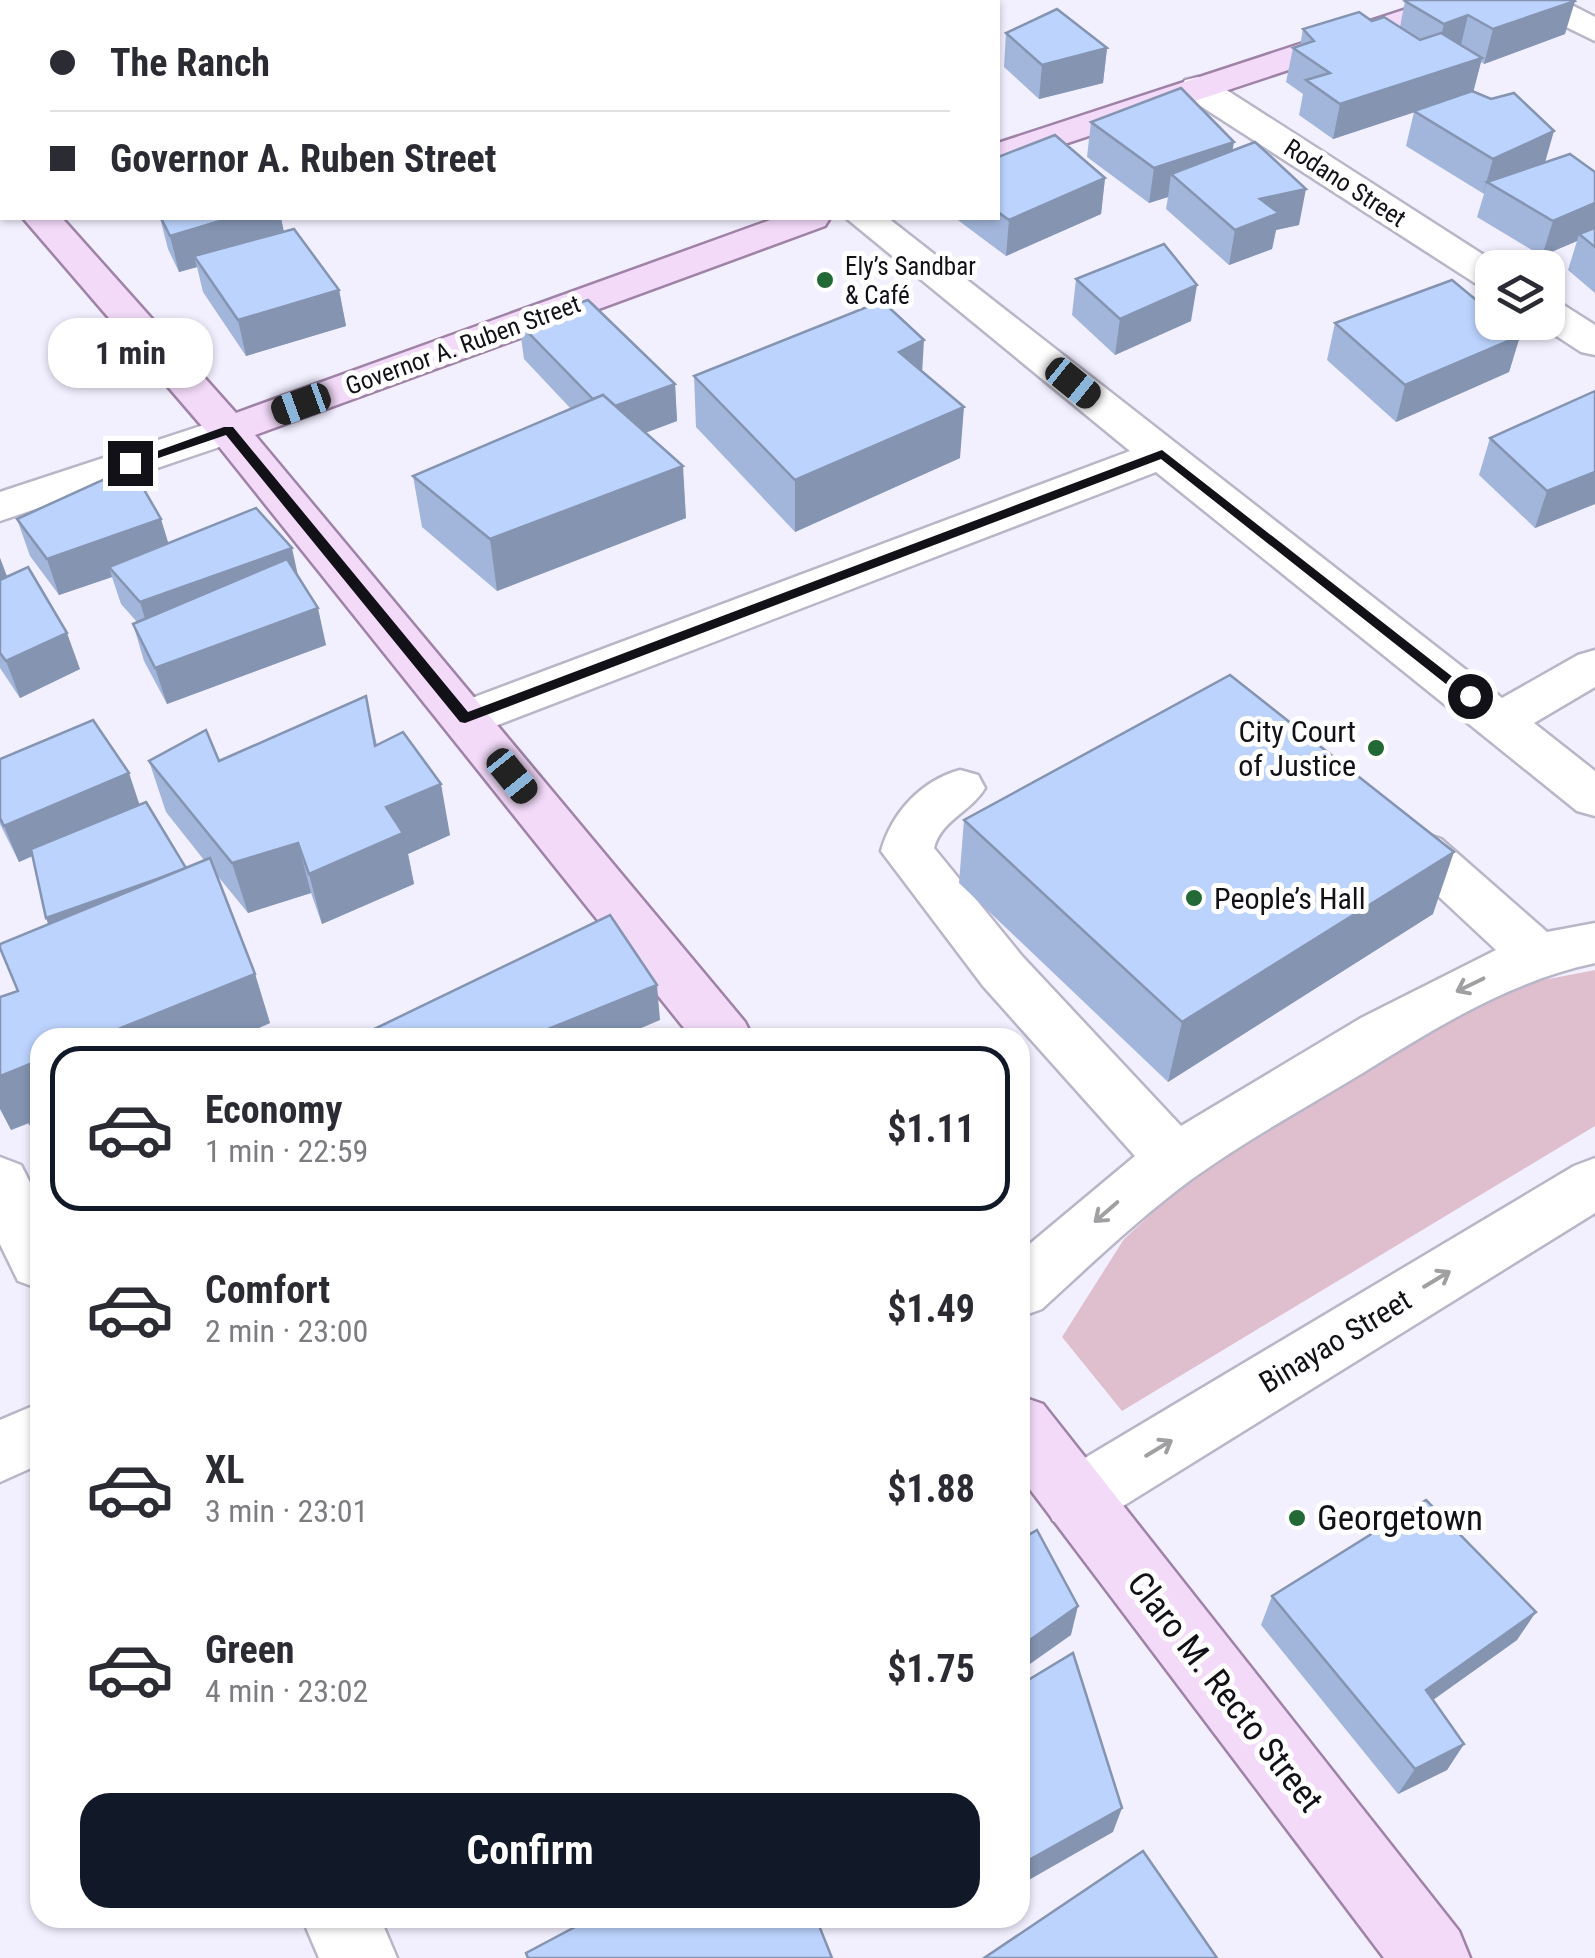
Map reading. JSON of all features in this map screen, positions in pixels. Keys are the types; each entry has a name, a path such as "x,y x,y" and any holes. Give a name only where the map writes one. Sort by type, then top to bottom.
{"main road":[{"path":"1000,153 1468,0"},
{"path":"44,220 228,430 716,1028"},
{"name":"Governor A. Ruben Street","path":"228,430 806,220"},
{"name":"Claro M. Recto Street","path":"1030,1438 1432,1958"}],"street":[{"path":"1537,0 1595,31"},
{"name":"Rodano Street","path":"1198,88 1475,267"},
{"path":"867,220 1595,798"},
{"path":"1565,324 1595,343"},
{"name":"Governor A. Ruben Street","path":"0,507 228,430"},
{"path":"465,718 1162,454"},
{"path":"1501,720 1595,666"},
{"path":"960,788 927,812 911,830 907,852 948,908 1055,1035 1175,1159"},
{"path":"1423,852 1537,955"},
{"path":"1030,1281 1128,1193 1175,1159 1381,1034 1468,986 1537,955 1595,943"},
{"path":"0,1182 30,1243"},
{"name":"Binayao Street","path":"1076,1499 1595,1182"},
{"path":"0,1452 30,1437"},
{"path":"345,1928 359,1958"}],"shaded area":[{"path":"1595,970 1595,1126 1122,1411 1062,1337 1124,1239 1225,1146 1482,992"}],"building":[{"path":"1405,1 1575,1 1493,29 1468,15 1444,24"},
{"path":"1057,9 1107,48 1042,65 1006,33"},
{"path":"1359,12 1372,21 1384,17 1420,40 1441,33 1482,58 1340,104 1306,80 1330,73 1293,48 1314,41 1303,29"},
{"path":"1181,88 1234,142 1154,168 1091,122"},
{"path":"1472,91 1491,99 1514,93 1554,131 1493,159 1414,111"},
{"path":"1055,135 1105,178 1009,220 1000,213 1000,156"},
{"path":"1255,142 1306,189 1260,199 1279,213 1235,230 1171,174"},
{"path":"1570,154 1595,172 1595,203 1553,221 1487,182"},
{"path":"162,220 223,220 170,236"},
{"path":"1595,228 1595,247 1579,234"},
{"path":"294,229 339,290 238,320 194,256"},
{"path":"1164,244 1197,285 1120,319 1076,279"},
{"path":"1452,280 1475,299 1475,340 1511,340 1405,385 1335,323"},
{"path":"588,300 675,384 615,406 603,395 593,399 519,323"},
{"path":"882,301 924,340 899,352 964,407 795,480 694,376"},
{"path":"1595,391 1595,472 1547,491 1490,438"},
{"path":"603,395 683,466 490,539 413,476"},
{"path":"131,467 161,519 47,559 17,519"},
{"path":"256,508 292,548 140,602 109,567"},
{"path":"287,559 318,608 155,668 133,624"},
{"path":"28,567 67,633 6,661 0,653 0,580"},
{"name":"People’s Hall","path":"1230,675 1454,852 1182,1022 964,820"},
{"path":"366,696 375,746 403,732 441,784 386,807 403,833 309,874 298,843 232,863 149,761 206,730 219,761"},
{"path":"93,720 129,773 4,826 0,818 0,759"},
{"path":"146,802 186,868 46,918 31,849"},
{"path":"210,858 255,974 121,1028 30,1028 30,1064 0,1076 0,997 18,991 0,944"},
{"path":"610,915 657,985 551,1028 376,1028"},
{"path":"1426,1500 1536,1612 1426,1690 1464,1744 1415,1769 1272,1596"},
{"path":"1037,1530 1078,1606 1030,1640 1030,1534"},
{"path":"1073,1653 1122,1808 1030,1859 1030,1679"},
{"path":"1143,1851 1217,1958 984,1958"},
{"path":"573,1928 820,1928 832,1958 528,1958 526,1953"}],"place":[{"name":"Ely’s Sandbar & Café","path":"825,280"},
{"name":"City Court of Justice","path":"1376,748"},
{"name":"People’s Hall","path":"1194,898"},
{"name":"Georgetown","path":"1297,1518"}],"route":[{"path":"130,463 228,430 465,718 1162,454 1470,696"}]}
